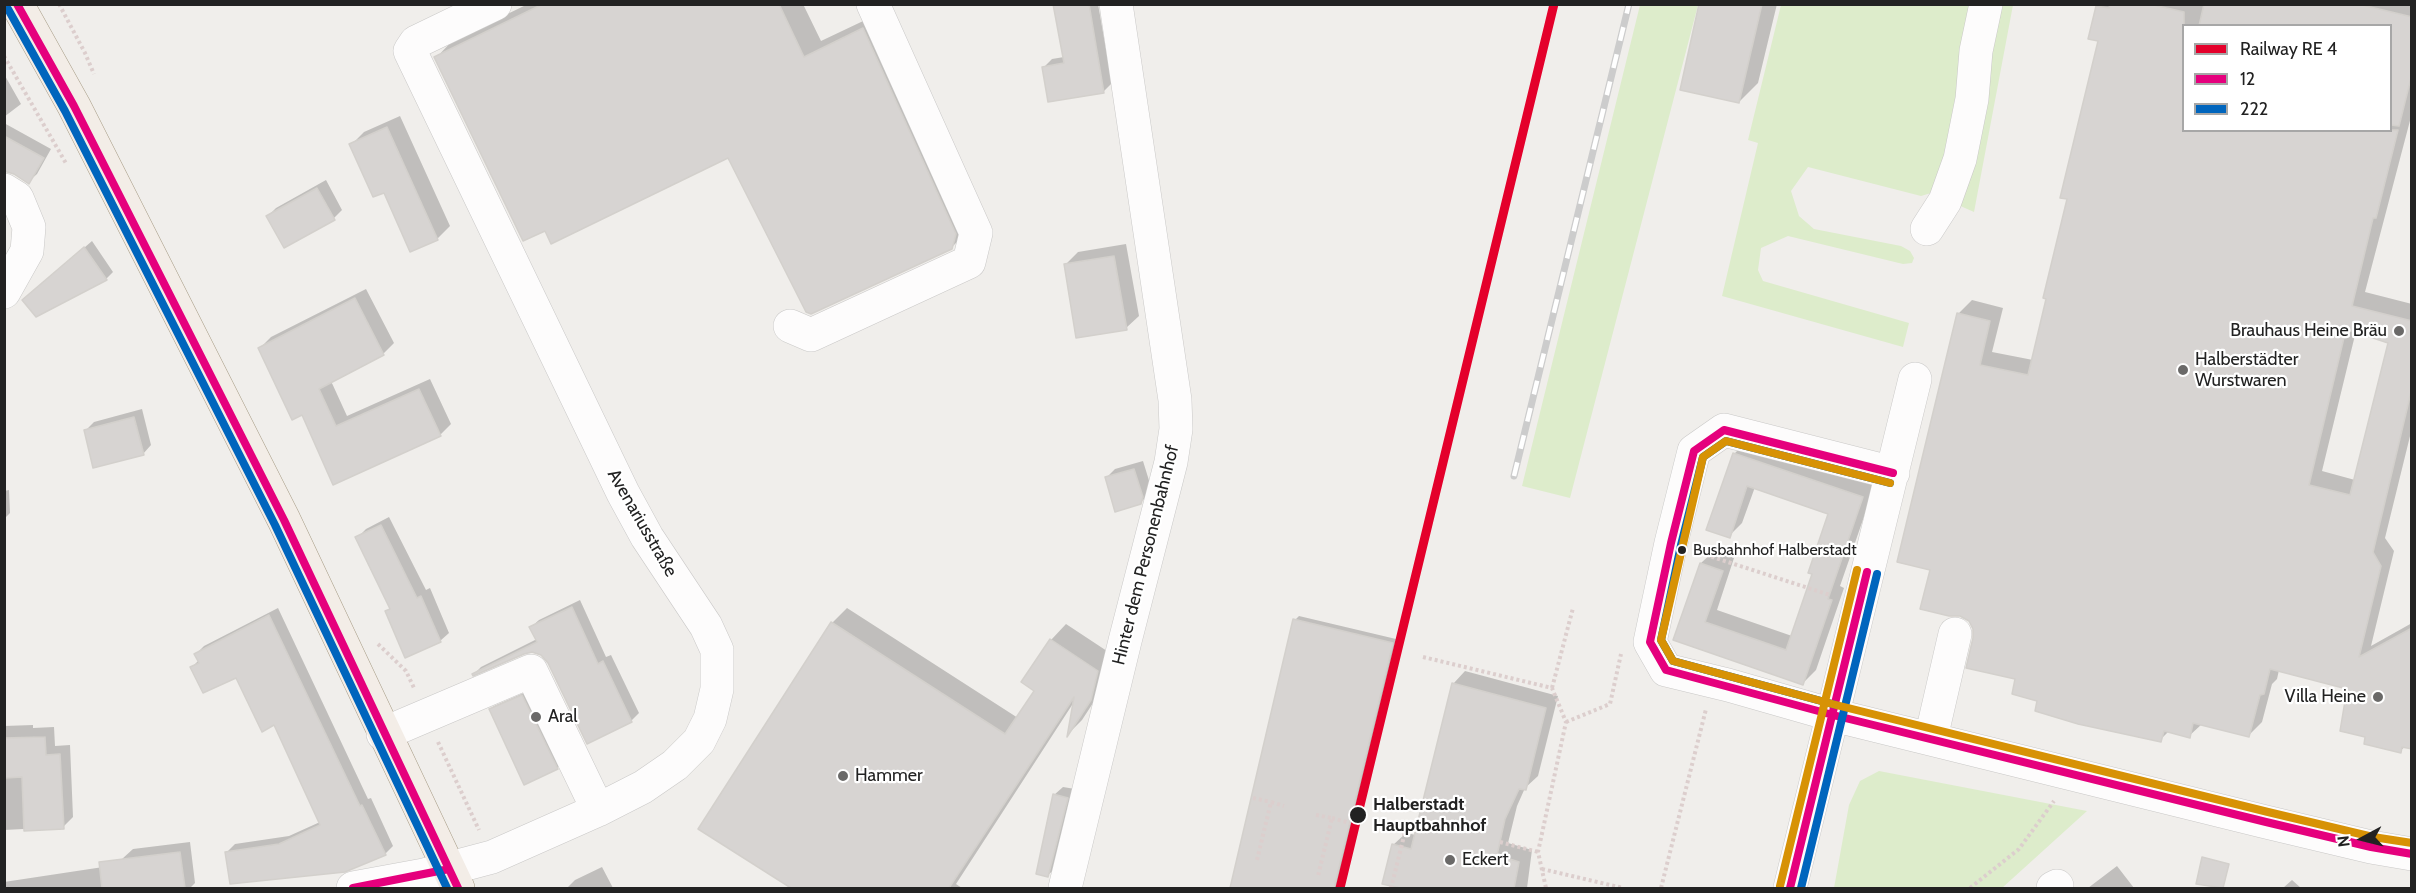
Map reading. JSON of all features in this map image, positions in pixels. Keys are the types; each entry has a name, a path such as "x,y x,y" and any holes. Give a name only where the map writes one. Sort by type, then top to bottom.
{"main road":[{"path":"17,4 74,106 284,520 453,879"}],"street":[{"name":"Avenariusstraße","path":"353,888 453,879 492,858 643,787 675,765 699,741 710,719 717,688 717,650 706,626 652,545 622,493 410,51 416,42 495,4"},
{"path":"790,326 811,335 969,262 974,243 976,233 873,4"},
{"name":"Hinter dem Personenbahnhof","path":"1065,888 1125,641 1172,462 1176,429 1175,400 1116,4"},
{"path":"1927,228 1945,201 1960,159 1972,99 1976,51 1986,4"},
{"path":"4,292 27,251 29,227 11,194"},
{"path":"1791,888 1915,379"},
{"path":"1893,473 1724,430 1694,451 1650,642 1666,670 1833,715 2266,822 2371,847 2412,854"},
{"path":"1931,738 1956,634"},
{"path":"383,734 531,671 598,810"}],"path":[{"path":"1546,888 1538,852 1566,722 1552,688 1573,608"},
{"path":"1423,657 1552,688"},
{"path":"1661,888 1713,681"},
{"path":"1970,888 2019,849 2057,797 2066,772"},
{"path":"1253,798 1284,806"},
{"path":"1257,860 1271,802"},
{"path":"1316,815 1350,823"},
{"path":"1318,876 1332,818"},
{"path":"1383,826 1405,832 1391,888"},
{"path":"1500,842 1538,852"},
{"path":"1542,869 1623,888"}],"green space":[{"path":"1640,5 1698,5 1570,498 1522,486"},
{"path":"1781,5 2013,5 1974,212 1931,193 1921,196 1808,167 1791,191 1799,216 1814,229 1901,246 1910,251 1914,258 1912,263 1903,264 1788,236 1761,248 1758,270 1763,281 1909,323 1903,347 1722,296 1758,143 1748,140"},
{"path":"1879,771 2087,811 2002,888 1834,888 1849,805 1860,781"}],"building":[{"path":"543,4 779,4 804,57 863,28 956,234 952,249 811,314 806,312 728,158 551,244 545,231 523,241 434,57"},
{"path":"1053,4 1089,4 1104,93 1048,102 1042,67 1064,63"},
{"path":"1699,4 1762,4 1739,103 1680,90"},
{"name":"Halberstädter Wurstwaren","path":"2110,4 2149,4 2184,12 2182,132 2392,132 2392,130 2398,130 2376,218 2373,218 2352,306 2412,321 2412,388 2373,552 2381,566 2359,657 2412,628 2412,749 2402,747 2401,753 2364,744 2365,737 2340,731 2347,689 2270,669 2264,694 2260,695 2249,737 2193,723 2190,738 2164,731 2161,742 2078,724 2035,711 2037,701 2012,694 2015,679 1966,668 1973,638 1973,629 1969,621 1960,616 1949,616 1920,609 1930,570 1897,562 1957,313 1990,321 1980,365 2028,375 2046,299 2043,298 2067,199 2060,198 2098,41 2088,39 2096,6 2109,8","holes":["2346,329 2388,343 2350,495 2309,485"]},
{"path":"2204,4 2358,4 2412,17 2412,74 2399,126 2392,125 2392,24 2199,24"},
{"path":"387,127 438,240 410,252 384,193 373,197 349,144"},
{"path":"4,136 44,158 29,184 14,174 4,171"},
{"path":"317,188 335,220 284,248 266,216"},
{"path":"84,247 107,280 36,317 22,300"},
{"path":"1114,256 1127,330 1076,338 1064,264"},
{"path":"355,298 384,355 319,389 336,426 419,389 441,436 333,485 302,415 292,420 258,348"},
{"path":"134,417 144,455 93,468 84,430"},
{"path":"1733,453 1863,497 1828,599 1832,600 1803,685 1673,640 1700,563 1723,571 1705,622 1786,650 1812,574 1808,573 1828,514 1747,486 1730,538 1706,530"},
{"path":"1134,469 1143,497 1141,504 1115,512 1105,477"},
{"path":"381,525 417,598 421,596 441,642 405,658 385,611 390,609 355,537"},
{"path":"572,607 598,664 603,661 632,722 587,744 548,663 541,655 532,652 524,654 473,676 472,674 537,642 529,627"},
{"path":"269,615 360,806 362,805 386,855 345,872 230,884 225,852 279,844 320,825 274,725 262,732 236,678 203,693 190,667 199,663 194,654"},
{"path":"1293,619 1393,643 1334,888 1230,888"},
{"name":"Hammer","path":"831,622 1005,734 1034,691 1021,682 1050,639 1098,671 1091,700 1067,737 1074,697 949,888 791,888 698,829"},
{"path":"1452,683 1546,708 1526,790 1519,789 1505,819 1497,855 1519,862 1514,888 1400,888 1382,884 1392,844 1411,849"},
{"path":"522,695 558,769 524,785 489,709"},
{"path":"45,737 46,755 60,754 64,829 24,831 22,777 4,778 4,738"},
{"path":"1053,794 1068,798 1048,877 1036,874"},
{"path":"180,852 185,888 102,888 99,862"},
{"path":"2202,857 2229,864 2223,888 2196,884"}],"railway":[{"path":"1514,476 1629,4"}],"transit line":[{"name":"12","path":"17,4 74,106 284,520 458,888"},
{"path":"1340,888 1554,4"},
{"name":"222","path":"8,9 65,111 275,525 447,888"},
{"name":"12","path":"1893,473 1724,430 1694,451 1650,642 1666,670 1833,715 2266,822 2371,847 2412,854"},
{"name":"222","path":"1836,705 1673,661 1661,640 1681,545 1703,457 1726,441 1890,483"},
{"path":"1890,483 1726,441 1703,457 1661,640 1673,661 1836,705 2268,812 2373,837 2412,843"},
{"path":"1780,886 1857,570"},
{"name":"12","path":"1790,888 1867,572"},
{"name":"222","path":"1801,888 1877,574"},
{"name":"12","path":"353,888 449,869"}],"place":[{"name":"Brauhaus Heine Bräu","path":"2399,331"},
{"name":"Halberstädter Wurstwaren","path":"2183,370"},
{"name":"Busbahnhof Halberstadt","path":"1682,550"},
{"name":"Villa Heine","path":"2378,697"},
{"name":"Aral","path":"536,717"},
{"name":"Hammer","path":"843,776"},
{"name":"Halberstadt Hauptbahnhof","path":"1358,815"},
{"name":"Eckert","path":"1450,860"}]}
